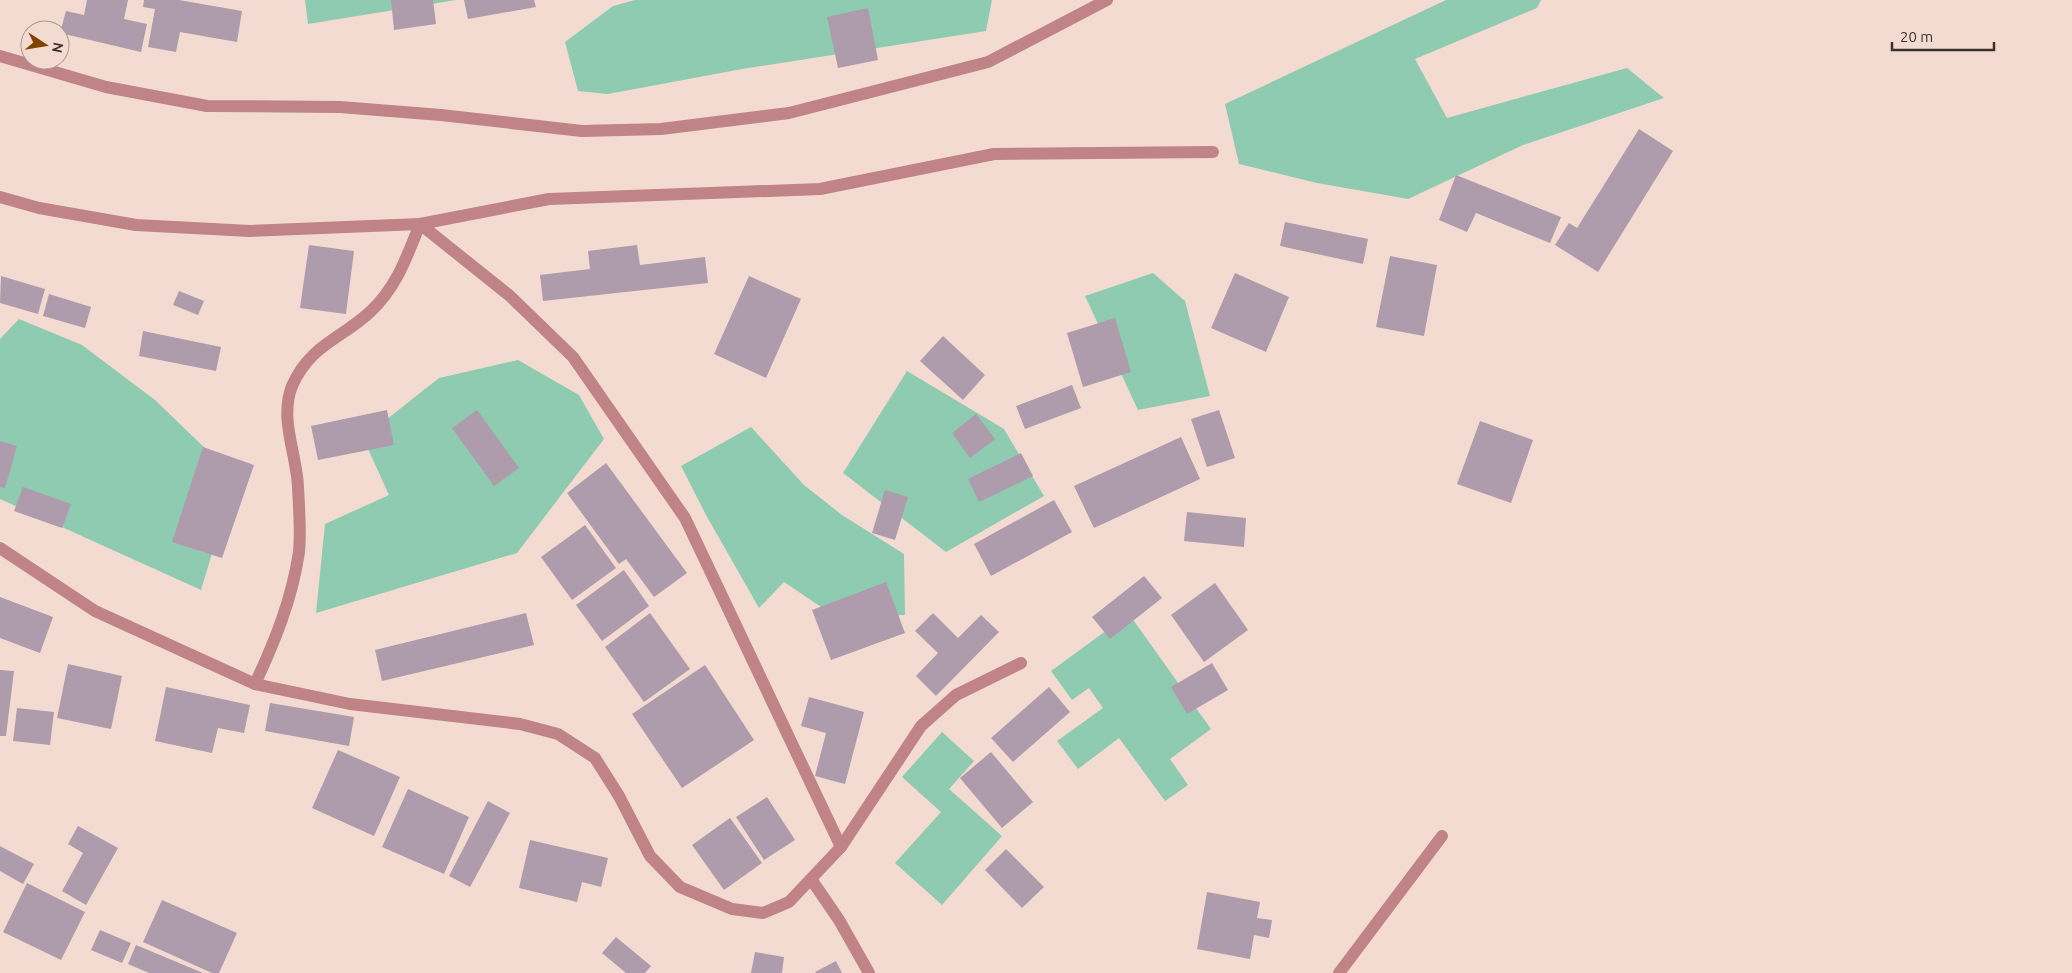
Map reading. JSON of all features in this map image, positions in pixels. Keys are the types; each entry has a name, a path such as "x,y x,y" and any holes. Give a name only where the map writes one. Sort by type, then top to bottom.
{"lane":[{"path":"0,56 106,87 207,106 349,108 441,115 582,131 661,128 789,113 988,62 1107,0"},
{"path":"0,197 39,208 136,225 250,231 420,224 549,199 820,189 994,154 1213,152"},
{"path":"255,684 275,641 289,601 299,550 298,484 290,438 288,405 292,388 301,369 321,346 370,312 397,280 420,224"},
{"path":"420,224 510,296 573,357 686,518 841,847"},
{"path":"0,548 95,611 255,684 350,704 520,724 558,734 595,758 619,796 650,856 680,886 732,908 763,913 789,902 841,847 921,726 956,695 1021,663"},
{"path":"1339,973 1442,836"},
{"path":"811,879 839,920 869,973"}],"green space":[{"path":"305,0 456,0 308,24"},
{"path":"635,0 992,0 986,31 742,69 608,94 578,91 565,42 613,6"},
{"path":"1446,0 1541,0 1537,8 1415,59 1447,118 1627,68 1664,98 1523,145 1408,199 1317,183 1239,164 1225,104"},
{"path":"1153,273 1185,301 1210,396 1138,410 1085,296"},
{"path":"19,319 82,345 155,400 235,477 201,590 0,499 0,339"},
{"path":"518,360 579,395 604,439 517,553 316,613 325,524 389,495 363,438 439,378"},
{"path":"907,371 1004,429 1044,496 946,552 843,473"},
{"path":"751,427 804,485 842,515 904,554 905,615 836,617 784,582 759,608 706,515 681,466"},
{"path":"1129,614 1211,729 1170,759 1188,785 1165,801 1119,738 1078,769 1057,741 1103,708 1089,688 1072,700 1051,671"},
{"path":"942,732 974,761 949,789 1002,836 942,905 895,863 941,812 902,777"}],"building":[{"path":"87,0 128,0 124,19 147,24 141,52 70,35 70,20 64,20 66,11 84,15"},
{"path":"144,0 179,0 242,11 237,42 180,32 176,52 148,47 155,9 143,7"},
{"path":"391,0 433,0 436,24 394,30"},
{"path":"464,0 534,0 536,7 468,19"},
{"path":"868,8 878,60 838,68 827,17"},
{"path":"1639,129 1673,151 1598,272 1555,245 1569,223 1577,228"},
{"path":"1456,175 1561,217 1550,243 1476,213 1467,232 1439,220"},
{"path":"1285,222 1368,239 1363,264 1280,246"},
{"path":"309,245 354,251 346,314 300,308"},
{"path":"637,245 640,265 705,257 708,283 543,301 540,275 590,269 588,251"},
{"path":"1390,256 1437,265 1424,336 1376,327"},
{"path":"1235,273 1289,297 1266,352 1211,328"},
{"path":"1,276 45,289 38,314 0,303"},
{"path":"749,276 801,299 766,378 714,354"},
{"path":"179,291 204,301 198,315 173,305"},
{"path":"49,294 91,307 85,328 43,316"},
{"path":"1115,318 1131,372 1083,387 1067,333"},
{"path":"143,331 221,347 216,371 139,356"},
{"path":"943,336 985,375 963,400 920,361"},
{"path":"1072,385 1081,408 1025,429 1016,406"},
{"path":"387,410 394,445 318,460 311,426"},
{"path":"477,410 519,468 494,486 452,428"},
{"path":"1219,410 1235,458 1207,467 1191,419"},
{"path":"976,414 995,439 970,458 952,433"},
{"path":"1480,421 1533,440 1511,503 1457,484"},
{"path":"1181,437 1200,479 1094,528 1074,486"},
{"path":"0,441 17,446 5,488 0,487"},
{"path":"203,447 254,465 222,558 172,542"},
{"path":"1021,453 1033,476 979,502 968,479"},
{"path":"606,463 687,573 654,597 626,559 619,564 567,493"},
{"path":"23,487 71,504 62,528 14,511"},
{"path":"885,490 908,497 895,540 872,533"},
{"path":"1054,500 1072,532 991,576 974,544"},
{"path":"1187,512 1246,518 1244,547 1184,541"},
{"path":"585,525 616,568 572,600 541,557"},
{"path":"624,570 649,606 602,641 576,605"},
{"path":"1144,576 1162,598 1110,639 1092,617"},
{"path":"886,582 905,633 831,660 812,610"},
{"path":"1215,583 1248,630 1204,662 1171,615"},
{"path":"0,597 53,617 40,653 0,638"},
{"path":"526,613 534,645 382,681 375,650"},
{"path":"650,613 690,669 644,702 605,647"},
{"path":"933,613 958,638 981,615 999,632 936,696 916,676 938,653 915,631"},
{"path":"1212,663 1228,690 1187,714 1171,687"},
{"path":"68,664 122,676 111,729 57,718"},
{"path":"705,665 754,740 682,788 632,714"},
{"path":"0,670 14,671 6,736 0,736"},
{"path":"166,687 250,705 244,733 218,728 212,753 155,741"},
{"path":"1049,687 1070,712 1013,762 991,738"},
{"path":"809,697 864,712 845,784 815,776 826,733 801,726"},
{"path":"270,703 354,717 349,746 265,731"},
{"path":"17,708 54,712 50,745 13,741"},
{"path":"338,750 400,777 374,836 312,808"},
{"path":"991,752 1033,802 1002,828 960,778"},
{"path":"408,789 469,817 444,874 382,847"},
{"path":"767,797 795,840 764,860 736,817"},
{"path":"488,801 510,813 470,887 449,876"},
{"path":"730,818 762,863 724,890 692,845"},
{"path":"78,826 118,848 86,905 62,891 83,853 68,844"},
{"path":"530,840 608,858 601,887 582,882 577,902 519,888"},
{"path":"0,846 34,864 23,884 0,871"},
{"path":"1006,849 1044,887 1022,908 985,870"},
{"path":"27,883 85,912 61,960 3,932"},
{"path":"1207,892 1260,902 1257,918 1272,920 1269,938 1254,935 1250,959 1197,949"},
{"path":"162,900 237,933 219,973 212,973 143,942"},
{"path":"100,930 131,943 122,963 91,950"},
{"path":"616,937 651,966 645,973 626,973 602,953"},
{"path":"136,945 203,973 149,973 128,964"},
{"path":"755,952 784,957 782,973 751,973"},
{"path":"836,961 842,973 815,972"}]}
